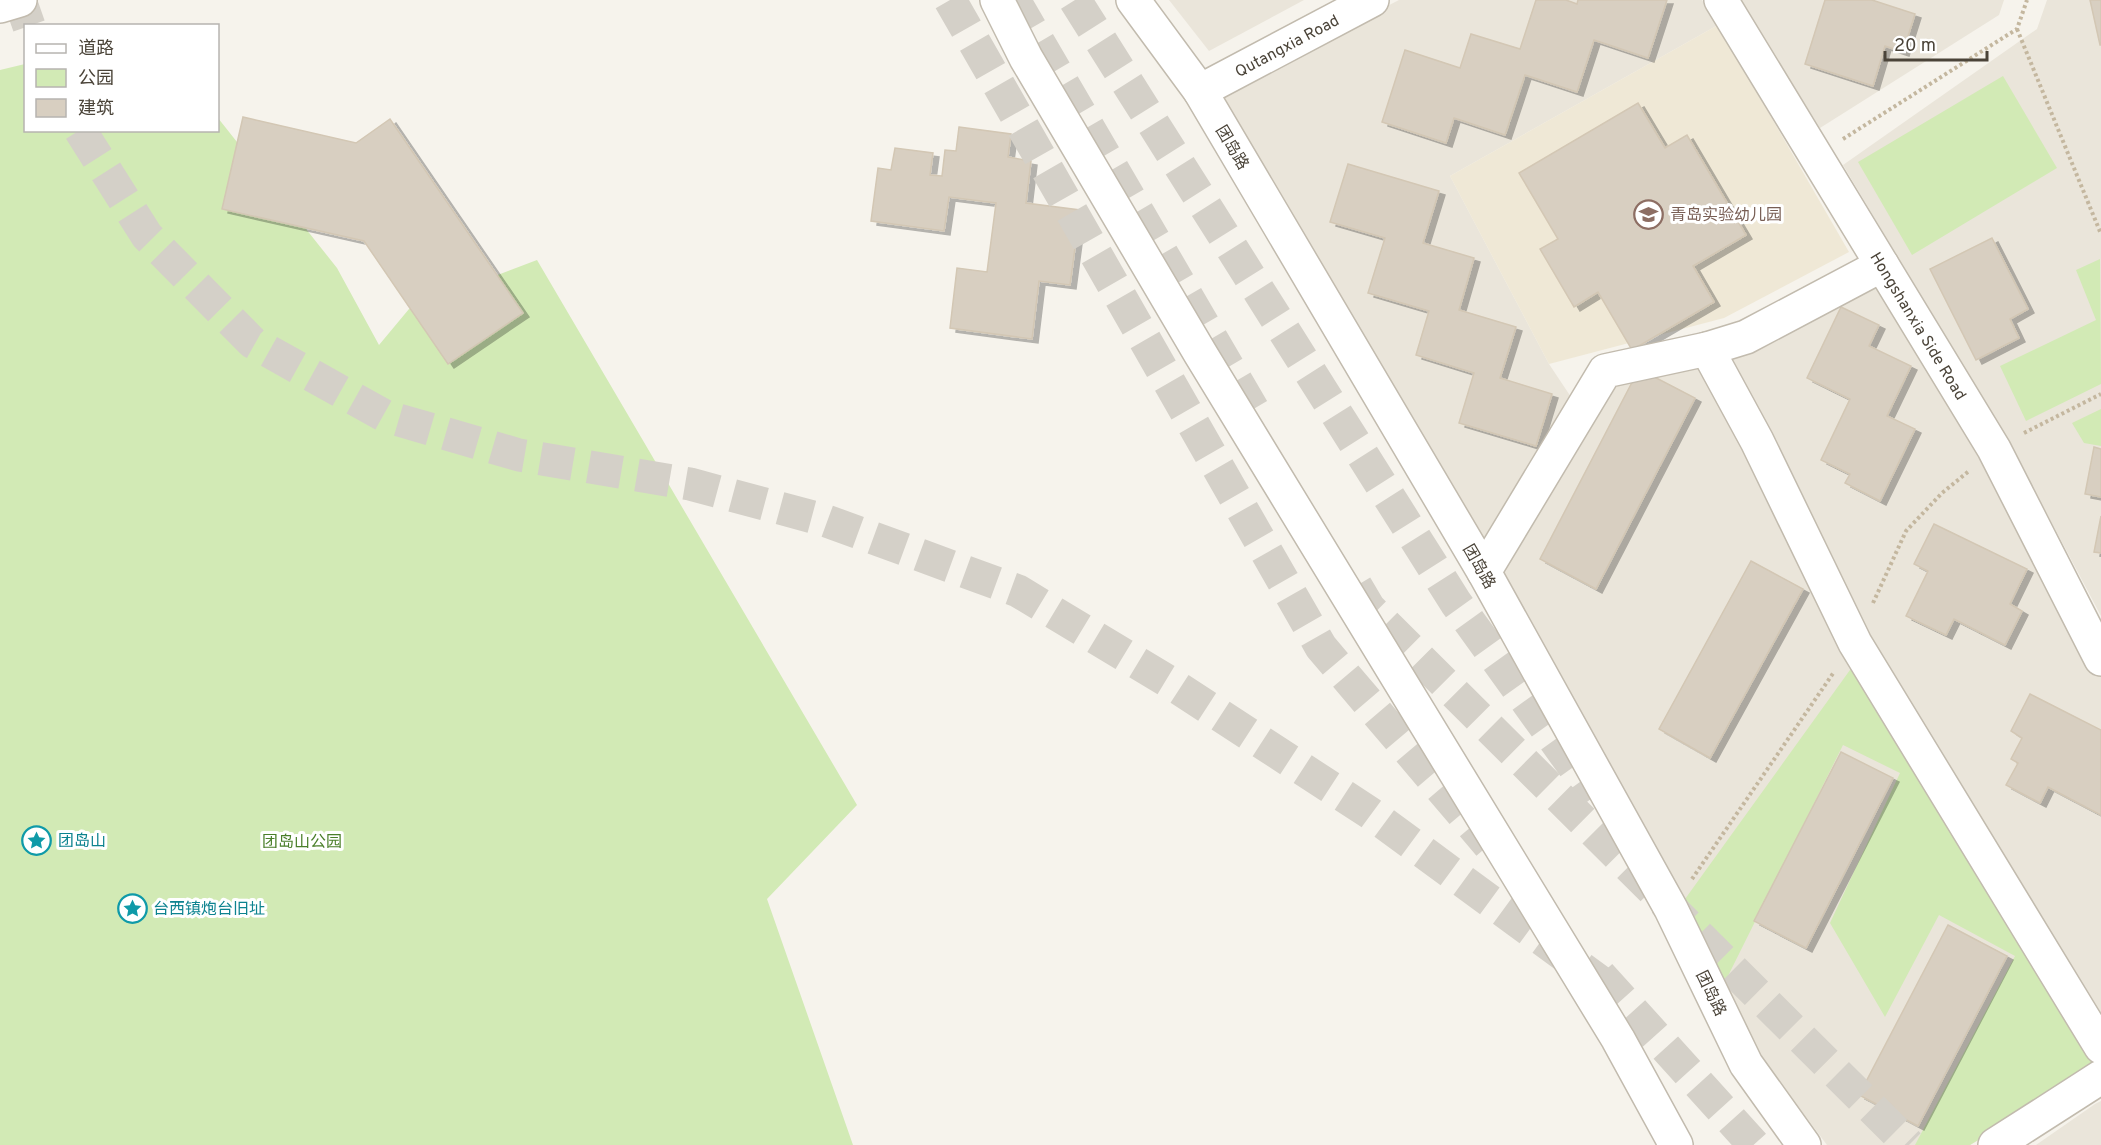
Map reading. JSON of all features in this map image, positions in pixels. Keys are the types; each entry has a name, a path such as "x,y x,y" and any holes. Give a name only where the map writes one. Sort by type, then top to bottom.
{"street":[{"path":"0,6 20,0"},
{"path":"997,0 1026,57 1200,353 1618,1039 1676,1145"},
{"name":"团岛路","path":"1133,0 1200,91 1484,572 1671,909 1746,1064 1804,1145"},
{"name":"Qutangxia Road","path":"1200,91 1372,0"},
{"name":"Hongshanxia Side Road","path":"1721,0 1994,449 2101,659"},
{"path":"1484,572 1605,371 1746,337 1882,265"},
{"path":"1707,348 1757,441 1855,643 2101,1047"},
{"path":"1995,1145 2101,1077"}],"path":[{"path":"2026,0 2017,29 2101,234"},
{"path":"1816,156 2017,29"}],"shaded area":[{"path":"1169,0 1304,0 1209,51"},
{"path":"1399,0 1702,0 1718,25 1450,176 1549,364 1571,397 1485,554 1215,95"},
{"path":"1740,0 2004,0 1999,15 1820,128"},
{"path":"2047,0 2101,0 2101,616 2017,457 1843,165 2037,29"},
{"name":"青岛实验幼儿园","path":"1718,25 1849,252 1724,318 1549,364 1450,176"},
{"path":"1878,278 2101,677 2101,1066 1970,1145 1827,1145 1762,1058 1499,570 1611,381"},
{"path":"2101,1101 2101,1145 2036,1145 2095,1104"}],"green space":[{"name":"团岛山公园","path":"24,64 24,132 219,132 219,119 337,268 379,345 409,309 537,260 857,805 767,899 853,1145 0,1145 0,70"},
{"path":"2003,76 2057,168 1912,255 1858,162"},
{"path":"2100,259 2101,384 2026,421 2000,366 2096,320 2076,270"},
{"path":"2101,409 2101,446 2084,443 2072,423"},
{"path":"1855,663 2098,1068 1970,1145 1915,1145 2015,956 1939,915 1885,1017 1830,923 1900,773 1843,745 1723,986 1680,906"}],"building":[{"path":"1536,0 1566,0 1577,4 1578,0 1667,0 1648,58 1594,40 1577,92 1525,75 1505,135 1454,118 1446,143 1382,122 1405,50 1460,68 1471,34 1520,49"},
{"path":"1825,0 1872,0 1915,14 1903,52 1885,46 1873,86 1805,64"},
{"path":"2090,0 2101,0 2101,45 2100,45"},
{"path":"1638,103 1665,148 1687,135 1746,235 1693,266 1714,302 1632,350 1598,292 1574,307 1540,249 1558,239 1519,173"},
{"path":"243,117 356,143 390,119 523,313 448,364 364,241 222,209"},
{"path":"959,127 1011,134 1008,157 1031,161 1026,203 1080,210 1070,285 1039,281 1032,339 950,328 957,268 987,272 996,203 949,197 944,231 871,221 878,168 891,170 895,148 933,153 930,175 942,176 945,150 956,151"},
{"path":"1348,164 1439,191 1423,243 1474,258 1459,310 1516,327 1500,378 1552,394 1536,446 1459,423 1474,373 1416,355 1429,311 1368,293 1385,238 1330,222"},
{"path":"1992,238 2028,309 2010,319 2019,338 1976,360 1930,269"},
{"path":"1841,307 1879,325 1869,346 1911,366 1887,416 1915,429 1880,501 1845,483 1850,474 1821,460 1850,399 1807,378"},
{"path":"1639,369 1695,398 1596,589 1540,559"},
{"path":"2094,447 2101,449 2101,497 2085,494"},
{"path":"2101,516 2101,553 2094,552"},
{"path":"1934,524 2027,569 2010,604 2022,611 2005,645 1954,619 1946,635 1906,616 1928,571 1914,564"},
{"path":"1751,561 1803,589 1710,758 1659,729"},
{"path":"2030,694 2101,730 2101,815 2048,787 2040,803 2006,785 2018,763 2011,759 2022,738 2011,731"},
{"path":"1841,752 1893,778 1806,948 1754,921"},
{"path":"1948,925 2007,956 1918,1126 1859,1095"}],"tunnel":[{"path":"20,0 28,24"},
{"path":"950,0 1321,647 1489,845"},
{"path":"1014,0 1259,420"},
{"path":"1075,0 1456,603 1595,796"},
{"path":"81,132 147,236 252,342 385,416 519,455 690,484 824,520 1018,591 1169,682 1370,813 1614,992"},
{"path":"1356,586 1369,608 1909,1145"},
{"path":"1600,975 1754,1145"}],"place":[{"name":"青岛实验幼儿园","path":"1649,214"},
{"name":"团岛山","path":"37,840"},
{"name":"台西镇炮台旧址","path":"132,908"}]}
